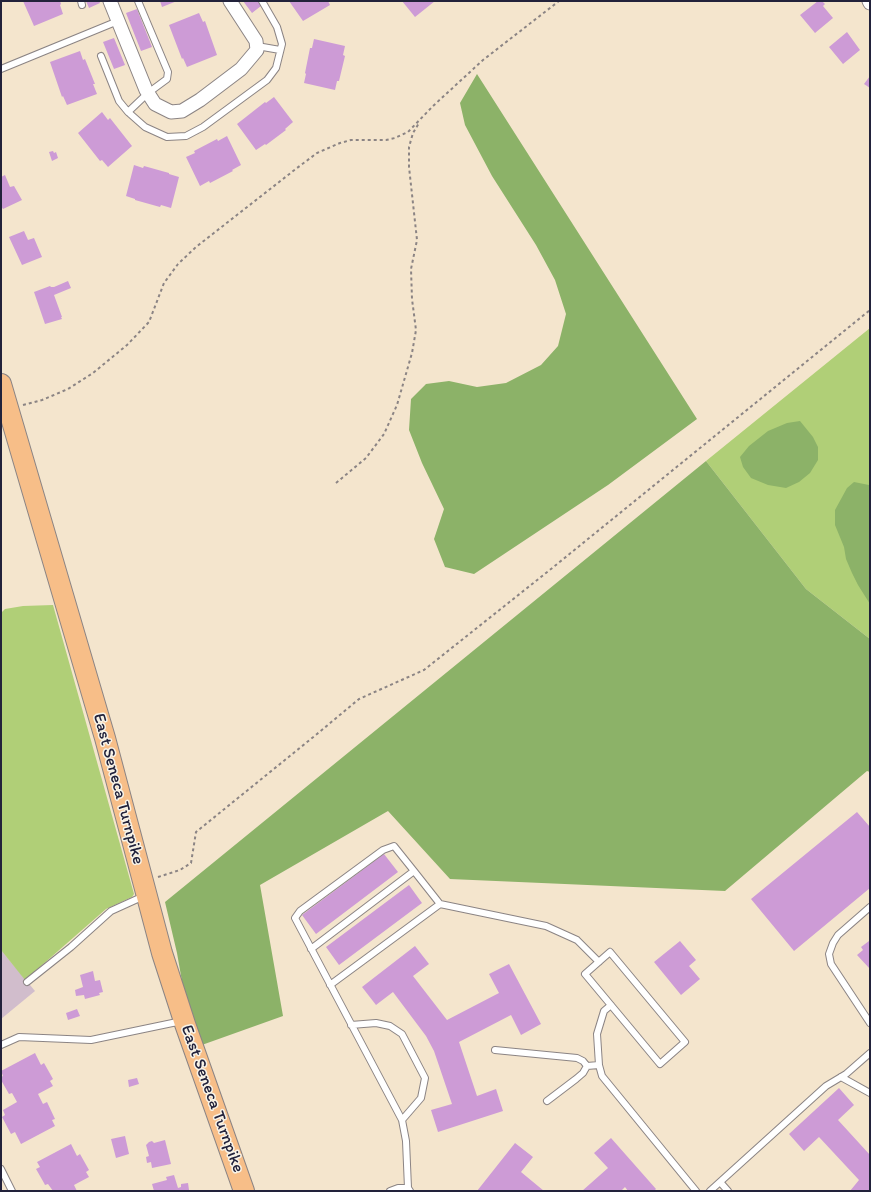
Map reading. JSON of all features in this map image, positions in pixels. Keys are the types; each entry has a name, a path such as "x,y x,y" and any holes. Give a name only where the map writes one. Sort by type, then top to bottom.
{"main road":[{"name":"East Seneca Turnpike","path":"1,384 105,738 162,953 184,1021 244,1191"}],"street":[{"path":"110,1 148,93 155,104 171,112 182,111 200,100 242,69 257,50 256,41 230,1"}],"lane":[{"path":"128,112 148,93 167,79 168,72 138,1"},
{"path":"102,56 119,101 128,112 145,127 167,137 186,136 203,127 267,80 276,68 282,44 277,27 262,1"},
{"path":"1,69 118,20"},
{"path":"256,46 280,50"},
{"path":"390,1191 398,1188 409,1189 406,1141 402,1120 295,918 300,911 382,850 394,846 440,904 546,926 577,940 599,962"},
{"path":"311,949 414,871"},
{"path":"27,982 71,947 111,911 145,888"},
{"path":"330,985 440,904"},
{"path":"870,907 838,935 829,954 831,964 870,1023"},
{"path":"610,952 685,1042 660,1064 585,974 599,962 610,952"},
{"path":"611,1005 604,1011 597,1034 599,1064 602,1076 696,1191"},
{"path":"1,1045 19,1036 91,1040 184,1021"},
{"path":"351,1025 376,1023 390,1026 402,1034 425,1078 421,1098 402,1120"},
{"path":"496,1050 577,1058 583,1061 587,1066"},
{"path":"710,1191 826,1086 870,1054"},
{"path":"547,1101 576,1079 587,1066 599,1064"},
{"path":"841,1076 870,1093"},
{"path":"1,1169 12,1191"},
{"path":"720,1182 728,1191"}],"path":[{"path":"8,408 42,400 68,389 93,373 126,346 149,322 164,283 178,264 196,247 317,153 351,140 386,140 408,132 433,106 484,60 559,1"},
{"path":"336,483 366,458 384,434 397,405 412,353 416,330 412,300 411,269 417,240 409,167 409,147 420,120"},
{"path":"145,888 191,863 196,832 359,699 424,670 870,310"}],"shaded area":[{"path":"1,950 35,991 1,1019"}],"green space":[{"path":"477,74 697,419 608,485 474,574 445,567 434,539 444,509 422,463 409,430 411,399 426,384 449,381 477,387 506,383 541,365 558,346 566,314 555,280 536,245 492,176 465,125 460,103"},
{"path":"870,328 870,639 806,589 706,461"},
{"path":"800,421 813,437 818,447 818,460 810,473 799,482 786,488 768,485 751,478 743,467 740,457 749,446 768,431 787,423"},
{"path":"706,461 806,589 870,639 870,772 867,771 725,891 450,879 388,811 260,885 283,1016 199,1046 186,1004 177,953 165,902"},
{"path":"854,482 869,485 870,487 870,604 852,573 835,525 835,510 847,488"},
{"path":"53,605 134,894 132,897 106,909 25,980 1,950 1,613 5,609 23,606"}],"building":[{"path":"23,1 60,1 63,14 34,26"},
{"path":"86,1 99,1 100,3 89,8"},
{"path":"160,1 177,1 162,7"},
{"path":"243,1 258,1 261,6 252,13"},
{"path":"289,1 328,1 330,5 303,21"},
{"path":"402,1 435,1 415,17"},
{"path":"818,1 822,1 825,4 823,6 833,18 815,33 800,15"},
{"path":"137,9 152,47 141,51 126,13"},
{"path":"199,13 203,22 205,21 217,55 187,67 183,58 182,59 169,25"},
{"path":"847,32 860,50 843,64 829,47"},
{"path":"114,38 125,65 114,69 103,42"},
{"path":"314,39 345,46 343,55 345,56 339,81 337,81 335,90 304,83 310,48 312,48"},
{"path":"80,51 83,60 85,59 95,84 93,84 97,94 67,105 63,96 62,97 50,62"},
{"path":"870,76 870,88 864,84"},
{"path":"274,97 293,122 285,129 286,130 266,145 265,144 256,150 237,124 265,102 266,103"},
{"path":"102,112 108,120 110,118 132,146 108,167 102,160 100,161 78,133"},
{"path":"227,136 241,165 210,183 209,181 200,186 186,157 217,139 218,141"},
{"path":"53,151 54,153 56,152 58,158 52,161 49,152"},
{"path":"134,165 143,168 144,166 179,177 171,208 161,205 160,207 126,196"},
{"path":"5,175 10,187 14,186 22,200 3,209 1,206 1,177"},
{"path":"24,231 28,240 34,238 42,257 22,265 9,237"},
{"path":"68,281 71,288 54,295 62,319 45,324 34,292 50,286 54,287"},
{"path":"857,812 870,827 870,888 794,951 751,899"},
{"path":"384,854 398,872 316,934 302,915"},
{"path":"409,885 422,903 339,965 326,947"},
{"path":"680,941 696,960 689,966 700,979 681,995 654,962"},
{"path":"869,941 870,969 857,955 863,950 861,947"},
{"path":"415,946 429,964 413,976 447,1020 499,993 489,974 509,964 541,1024 521,1035 511,1015 459,1042 477,1096 496,1089 503,1111 438,1132 431,1110 452,1104 434,1051 426,1036 393,992 376,1005 362,987"},
{"path":"93,971 95,981 100,980 103,992 99,993 100,995 85,999 84,995 76,996 75,990 83,987 80,975"},
{"path":"77,1009 80,1016 68,1020 66,1013"},
{"path":"35,1053 41,1065 44,1063 53,1079 50,1081 53,1086 38,1094 43,1104 47,1102 55,1119 52,1120 55,1126 21,1144 15,1132 11,1134 2,1117 5,1115 3,1110 17,1102 12,1093 9,1094 1,1080 1,1077 3,1076 1,1071"},
{"path":"137,1078 139,1084 129,1087 128,1080"},
{"path":"839,1088 854,1105 838,1120 870,1155 870,1191 850,1191 859,1180 819,1137 804,1151 789,1134"},
{"path":"125,1136 129,1154 116,1158 111,1139"},
{"path":"611,1138 656,1189 654,1191 628,1191 625,1187 621,1191 582,1191 608,1168 594,1153"},
{"path":"165,1140 171,1164 152,1168 151,1162 147,1163 146,1157 149,1156 146,1145 152,1141 154,1143"},
{"path":"515,1143 533,1157 521,1172 544,1191 477,1191"},
{"path":"71,1144 77,1156 80,1154 89,1170 86,1172 89,1177 74,1185 77,1191 53,1191 48,1184 45,1185 36,1169 40,1167 37,1162"},
{"path":"174,1175 178,1188 181,1187 181,1184 188,1183 189,1190 154,1191 152,1184 167,1180 166,1177"}]}
